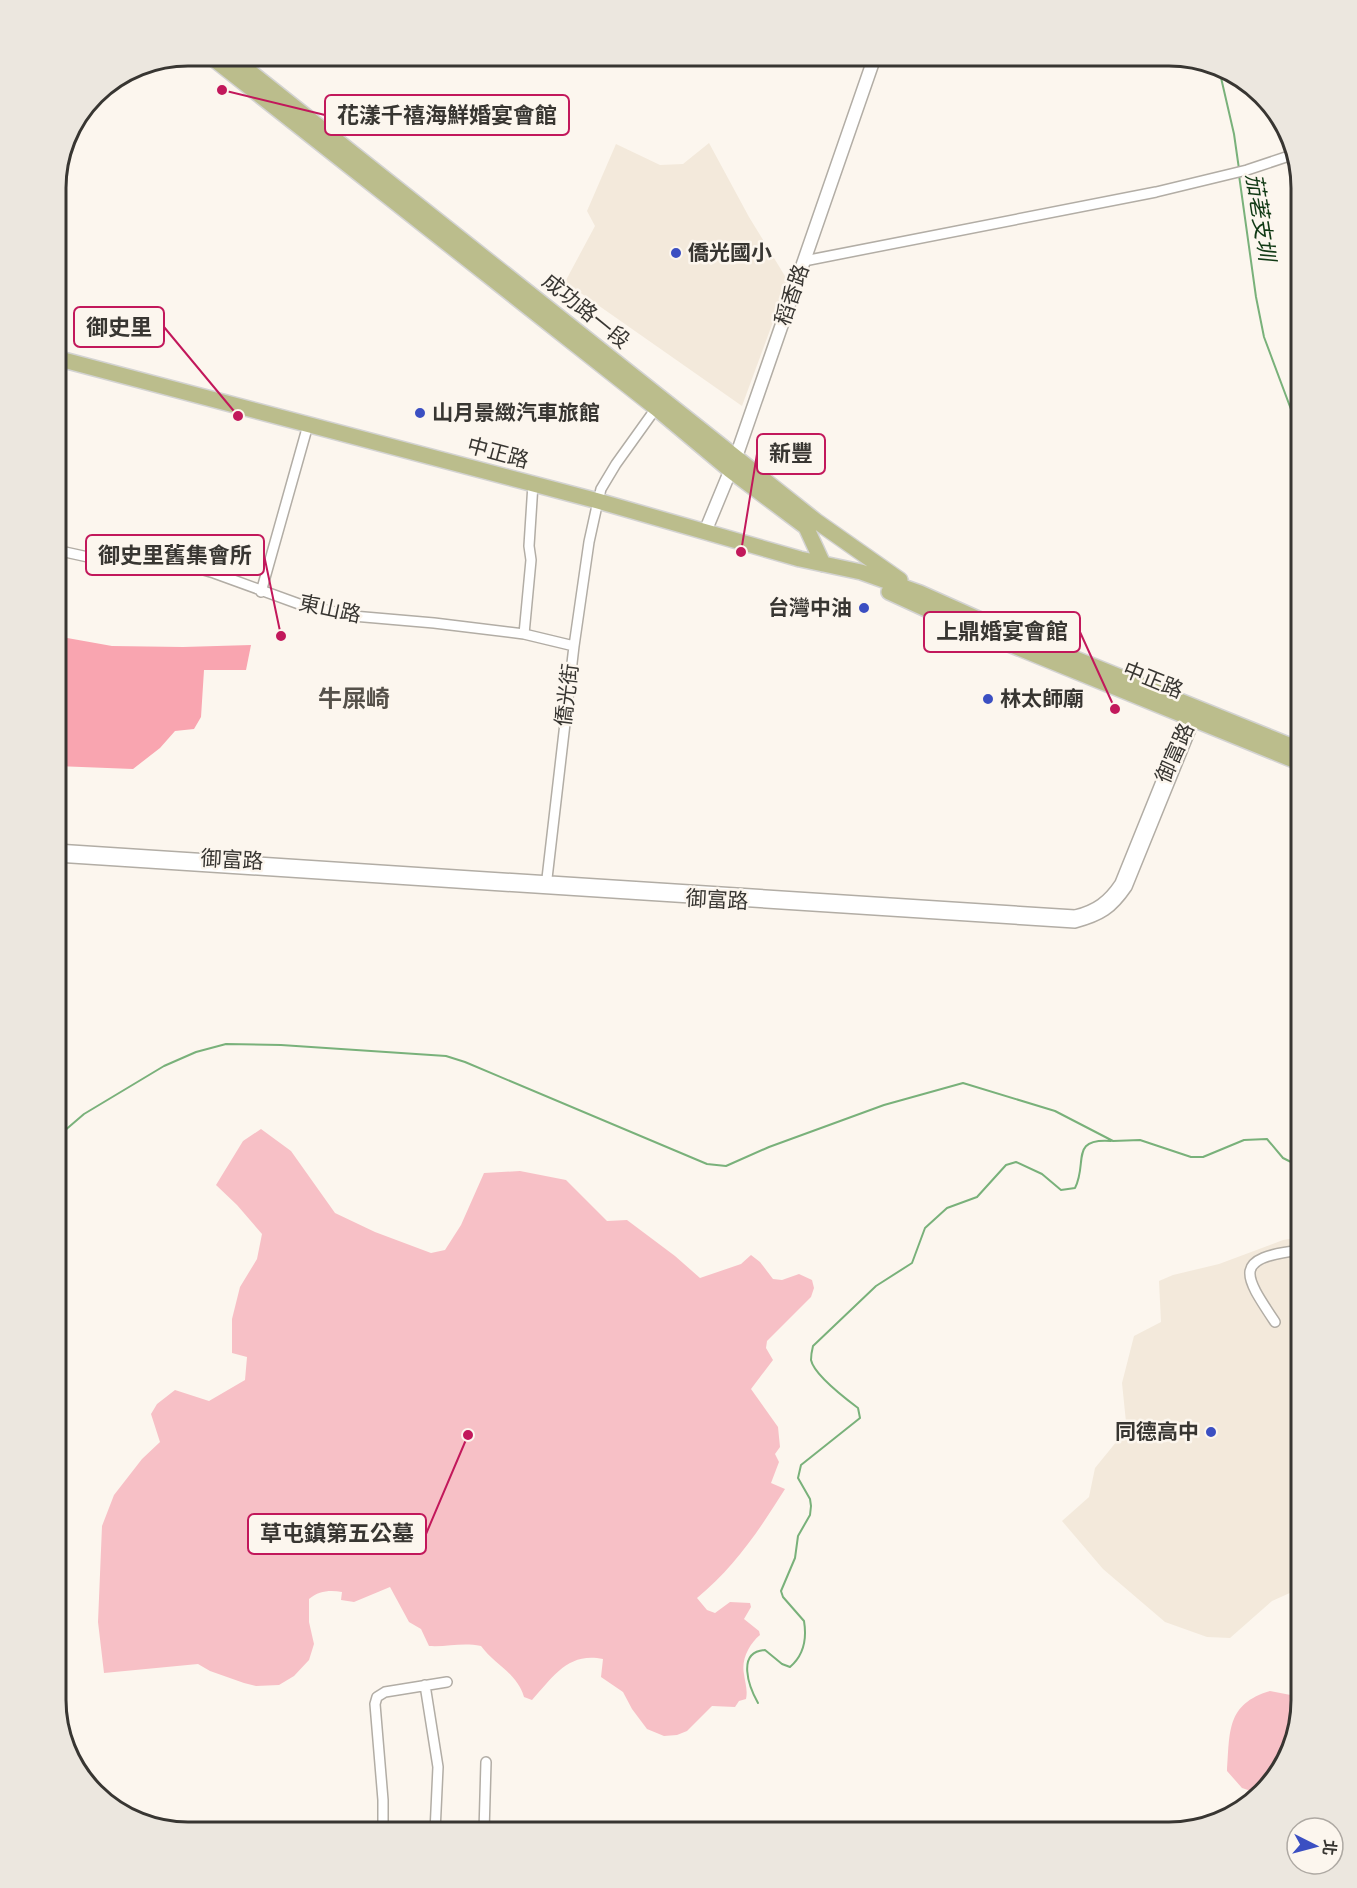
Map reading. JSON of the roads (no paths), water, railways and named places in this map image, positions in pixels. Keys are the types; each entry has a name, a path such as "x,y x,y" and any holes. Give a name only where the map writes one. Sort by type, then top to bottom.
{"main road":[{"name":"成功路一段","path":"223,66 659,404"},
{"name":"成功路一段","path":"242,66 733,463 806,528 823,564"},
{"name":"中正路","path":"66,361 598,501 823,564 861,572 920,593 1291,758"},
{"name":"成功路一段","path":"733,463 920,593"},
{"name":"中正路","path":"823,564 950,620 1194,716 1291,747"}],"street":[{"name":"稻香路","path":"705,532 733,463 872,66"},
{"path":"804,261 1156,192 1247,170 1287,157"},
{"name":"僑光街","path":"546,886 574,646 589,542 598,501 601,489 616,464 659,404"},
{"path":"261,592 308,424"},
{"path":"524,634 531,560 529,546 533,484"},
{"name":"東山路","path":"66,552 97,559 163,558 214,573 299,604 353,616 524,634 574,646"},
{"name":"御富路","path":"66,858 546,886 1082,913 1103,903 1120,883 1194,716"},
{"name":"御富路","path":"66,850 415,871 546,886"},
{"path":"1275,1322 1252,1288 1249,1275 1252,1265 1261,1258 1291,1252"},
{"path":"383,1822 384,1800 376,1697 385,1692 447,1682"},
{"path":"425,1685 438,1767 435,1822"},
{"path":"484,1822 486,1762"}],"waterway":[{"name":"茄荖支圳","path":"1221,78 1234,134 1239,169"},
{"name":"茄荖支圳","path":"1239,175 1256,297 1264,337 1291,409"},
{"path":"66,1129 84,1114 164,1066 196,1052 226,1044 281,1045 446,1056 707,1164 726,1166 769,1147 884,1105 963,1083 1055,1111 1113,1141 1140,1140 1191,1157 1203,1157 1244,1140 1267,1139 1283,1158 1291,1162"},
{"path":"758,1703 747,1671 750,1657 756,1652 765,1650 782,1664 790,1667 799,1657 805,1640 804,1621 783,1597 781,1591 795,1558 798,1536 810,1515 810,1499 798,1478 801,1465 860,1418 858,1408 831,1386 813,1366 811,1360 813,1346 876,1286 912,1263 925,1228 947,1208 977,1197 1006,1165 1016,1162 1042,1174 1061,1190 1075,1188 1085,1148 1098,1141 1111,1141"}],"place":[{"name":"花漾千禧海鮮婚宴會館","path":"222,90"},
{"name":"僑光國小","path":"676,253"},
{"name":"山月景緻汽車旅館","path":"420,413"},
{"name":"御史里","path":"238,416"},
{"name":"新豐","path":"741,552"},
{"name":"台灣中油","path":"864,608"},
{"name":"御史里舊集會所","path":"281,636"},
{"name":"林太師廟","path":"988,699"},
{"name":"上鼎婚宴會館","path":"1115,709"},
{"name":"同德高中","path":"1211,1432"},
{"name":"草屯鎮第五公墓","path":"468,1435"}],"district":[{"name":"牛屎崎","path":"354,699"}]}
